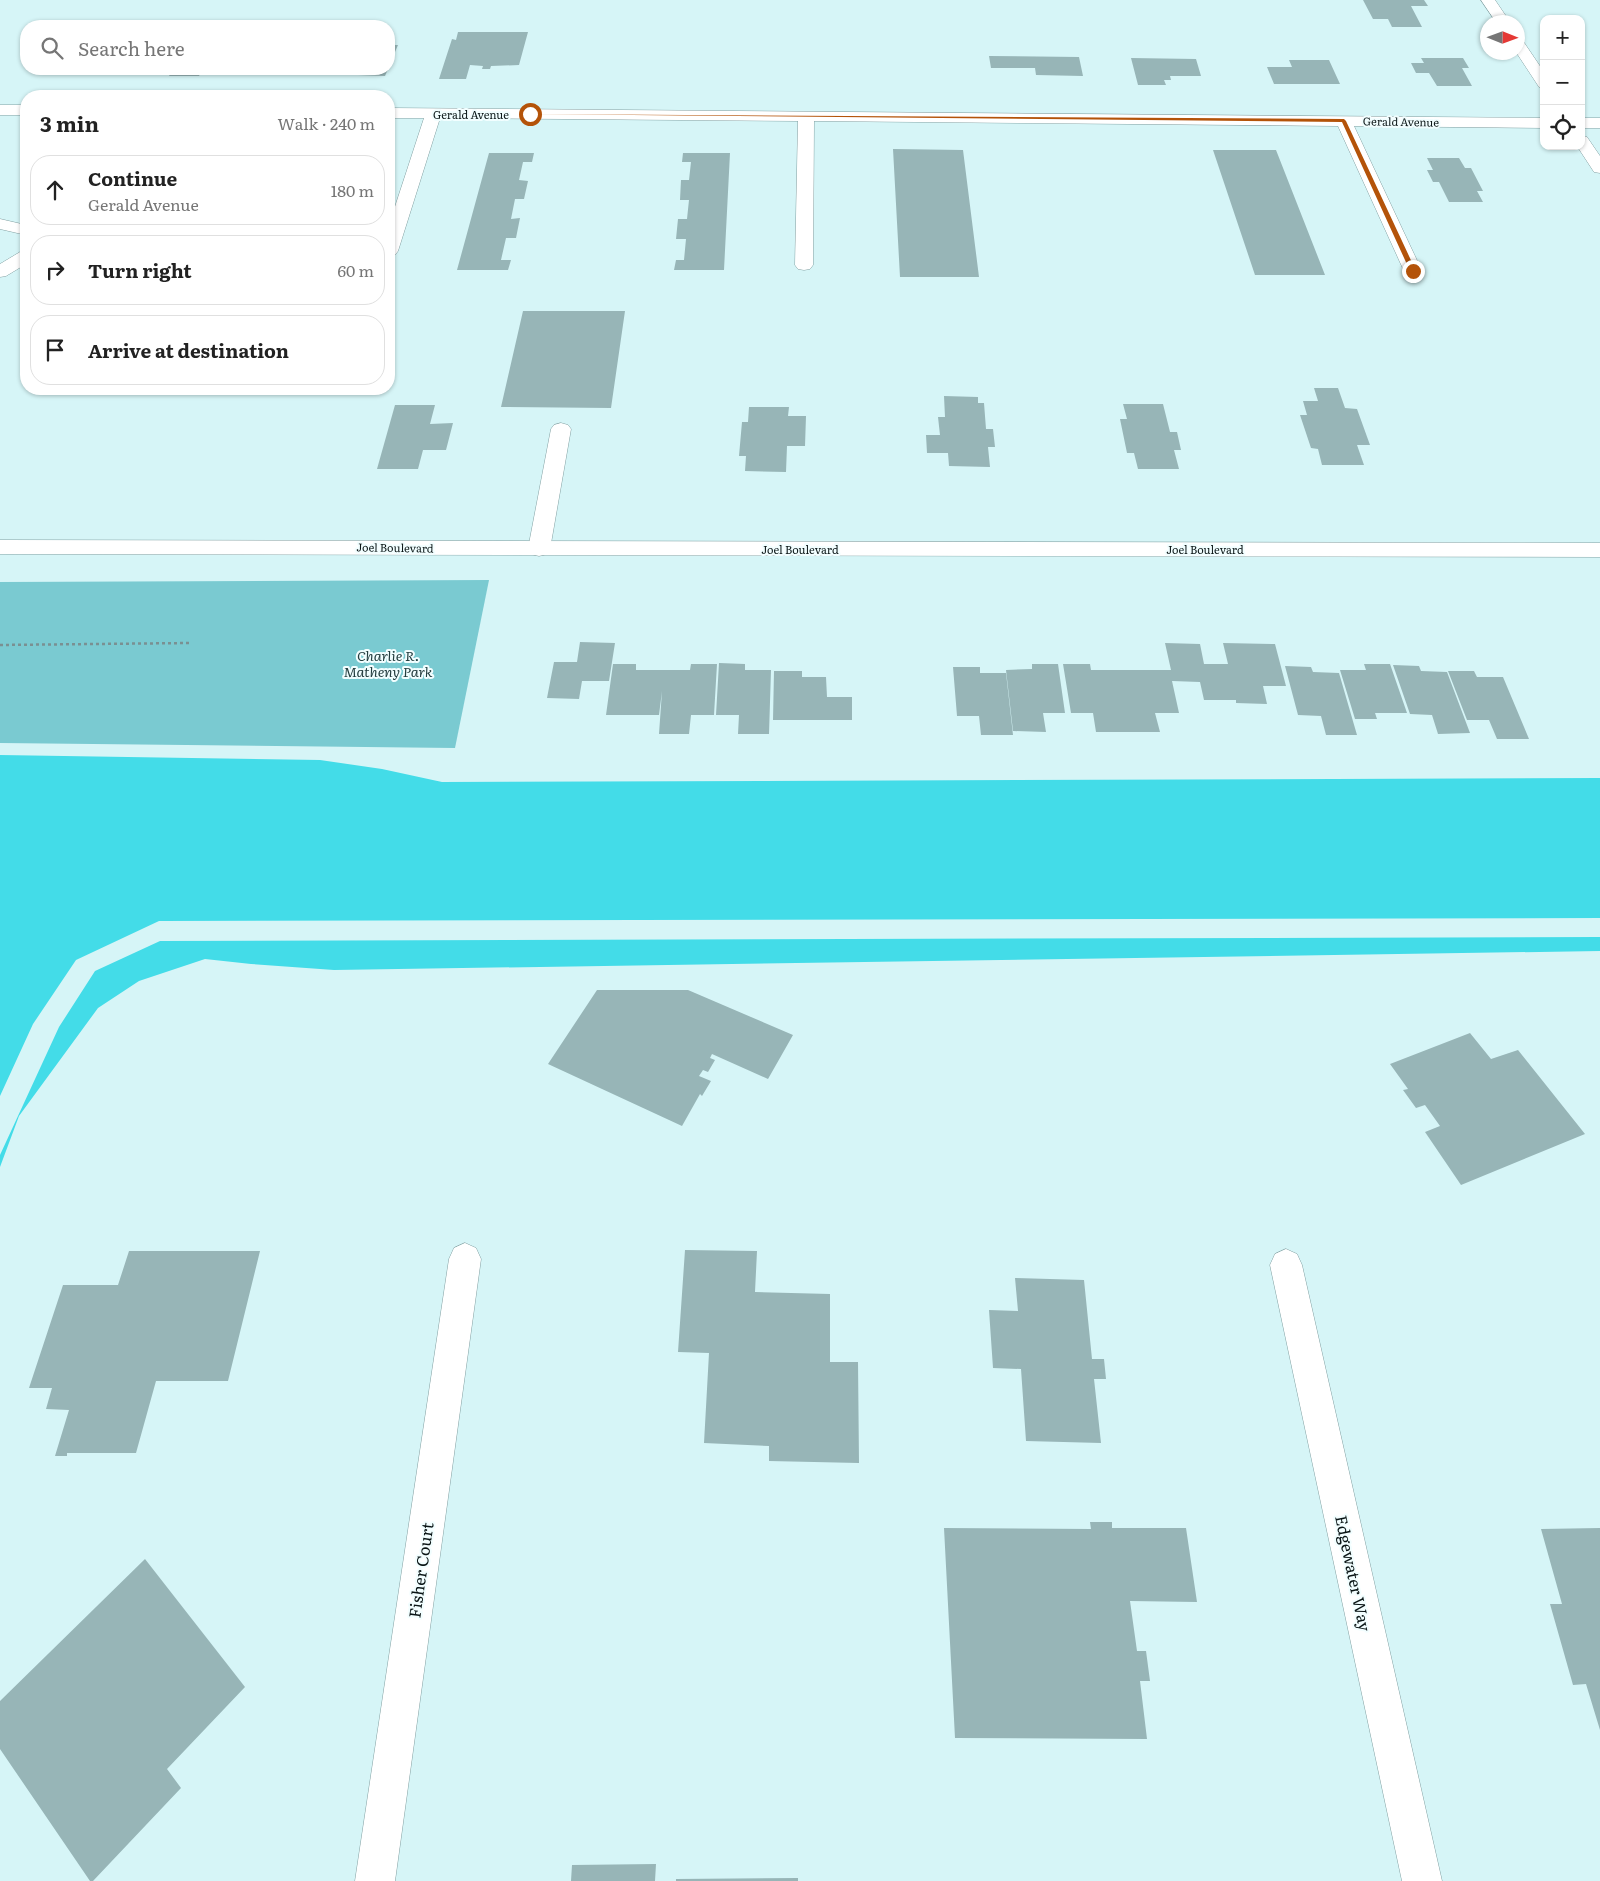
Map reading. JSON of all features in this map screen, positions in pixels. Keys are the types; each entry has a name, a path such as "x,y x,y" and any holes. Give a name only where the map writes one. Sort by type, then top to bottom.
{"street":[{"path":"1488,0 1498,15"},
{"path":"1525,55 1540,78"},
{"path":"0,110 20,110"},
{"name":"Gerald Avenue","path":"395,113 1540,123"},
{"path":"395,232 433,114"},
{"path":"804,264 806,116"},
{"path":"1344,121 1413,271"},
{"path":"1585,123 1600,123"},
{"path":"1585,146 1600,168"},
{"path":"0,224 20,229"},
{"path":"0,272 20,260"},
{"path":"539,548 561,429"},
{"name":"Joel Boulevard","path":"0,547 326,546 1600,550"},
{"name":"Fisher Court","path":"375,1881 465,1259"},
{"name":"Edgewater Way","path":"1286,1265 1422,1881"}],"path":[{"path":"0,645 189,643"}],"green space":[{"name":"Charlie R. Matheny Park","path":"489,580 455,748 0,743 0,582"}],"shaded area":[{"path":"0,755 320,760 382,769 442,782 1600,778 1600,918 159,921 76,960 33,1024 0,1096"},
{"path":"1600,937 1600,951 334,970 205,959 139,981 98,1008 19,1116 0,1167 0,1155 59,1027 95,971 160,941"}],"building":[{"path":"1363,0 1424,0 1428,6 1411,6 1422,27 1392,27 1388,19 1373,19"},
{"path":"458,32 528,32 519,65 491,66 490,69 482,69 483,66 470,65 466,79 439,79 452,39 456,40"},
{"path":"989,56 1079,57 1083,76 1036,75 1035,68 991,68"},
{"path":"1131,58 1196,59 1201,76 1170,76 1171,80 1164,80 1166,85 1138,85"},
{"path":"1421,58 1463,58 1469,68 1462,68 1472,86 1437,86 1429,73 1416,73 1411,63 1424,63"},
{"path":"1289,60 1329,60 1340,84 1274,84 1267,67 1292,67"},
{"path":"170,75 200,75 199,76"},
{"path":"893,149 963,150 979,277 900,277"},
{"path":"1213,150 1276,150 1325,275 1255,275"},
{"path":"489,153 534,153 532,162 523,162 519,180 528,181 524,199 515,199 511,219 520,218 516,238 506,238 501,260 511,260 508,270 457,270"},
{"path":"683,153 730,153 724,270 674,270 676,260 684,260 686,239 676,239 678,219 687,219 689,200 680,200 681,180 689,180 691,162 682,162"},
{"path":"1427,158 1459,158 1465,168 1471,168 1483,191 1477,191 1483,202 1449,202 1439,182 1433,182 1427,170 1433,170"},
{"path":"523,311 625,311 611,408 501,407"},
{"path":"1314,388 1338,388 1345,408 1357,409 1370,445 1357,445 1364,465 1322,465 1318,449 1311,448 1300,415 1307,415 1303,401 1318,401"},
{"path":"944,396 978,397 978,403 984,403 986,429 993,429 995,447 988,447 990,467 949,466 948,453 927,453 926,435 940,435 938,417 945,417"},
{"path":"1123,404 1163,404 1170,432 1177,432 1181,450 1174,450 1179,469 1138,469 1134,453 1127,453 1120,419 1127,419"},
{"path":"395,405 435,405 430,424 453,423 446,450 423,450 418,469 377,469"},
{"path":"749,407 789,407 788,416 806,416 805,446 787,446 786,472 745,471 746,456 739,456 742,422 748,422"},
{"path":"580,642 615,643 609,681 582,681 579,699 547,698 554,662 577,662"},
{"path":"1165,643 1200,644 1204,664 1228,664 1223,643 1275,644 1286,686 1263,686 1267,704 1236,703 1236,700 1204,700 1200,682 1172,681 1179,713 1155,713 1160,732 1096,732 1093,713 1071,713 1063,664 1090,664 1091,670 1171,670"},
{"path":"719,663 745,664 745,670 771,670 769,734 738,734 739,715 716,715"},
{"path":"613,664 636,664 636,670 690,670 691,664 717,664 714,715 691,715 689,734 659,734 662,691 659,715 606,715"},
{"path":"1032,664 1058,664 1065,713 1043,713 1046,732 1013,731 1006,670 1032,669"},
{"path":"1364,664 1390,664 1407,713 1375,713 1377,719 1355,719 1340,670 1366,670"},
{"path":"1393,665 1419,666 1421,671 1447,672 1470,733 1438,734 1432,715 1410,714"},
{"path":"1285,666 1311,667 1313,672 1339,673 1357,735 1326,735 1321,716 1298,715"},
{"path":"953,667 980,667 980,673 1006,673 1013,735 981,735 979,716 957,716"},
{"path":"774,671 802,671 802,677 826,677 827,697 852,697 852,720 773,720"},
{"path":"1448,671 1474,671 1477,677 1503,677 1529,739 1497,739 1489,720 1467,720"},
{"path":"597,990 688,990 793,1035 768,1079 712,1054 710,1058 715,1060 708,1072 703,1070 699,1076 711,1081 702,1096 700,1094 682,1126 548,1064"},
{"path":"1470,1033 1491,1059 1518,1050 1585,1134 1461,1185 1425,1132 1440,1126 1425,1105 1416,1108 1403,1090 1408,1089 1390,1064"},
{"path":"685,1250 757,1251 755,1292 830,1294 830,1362 858,1362 859,1463 769,1461 769,1446 704,1443 709,1353 678,1352"},
{"path":"129,1251 260,1251 228,1381 156,1381 136,1453 67,1453 67,1456 55,1456 69,1410 46,1409 52,1388 29,1388 63,1285 118,1285"},
{"path":"1015,1278 1084,1280 1092,1359 1104,1359 1106,1379 1094,1379 1101,1443 1026,1441 1021,1369 993,1368 989,1310 1018,1311"},
{"path":"1090,1522 1112,1522 1112,1528 1186,1528 1197,1602 1130,1601 1137,1651 1146,1651 1150,1681 1140,1681 1147,1739 955,1738 944,1528 1091,1529"},
{"path":"1600,1528 1600,1730 1586,1684 1573,1685 1550,1604 1562,1604 1541,1529"},
{"path":"145,1559 245,1687 167,1769 181,1788 93,1881 90,1881 0,1749 0,1701"},
{"path":"656,1864 655,1881 571,1881 572,1865"},
{"path":"798,1878 798,1881 676,1881 676,1879"}],"route":[{"path":"530,114 1344,121 1413,271"}]}
